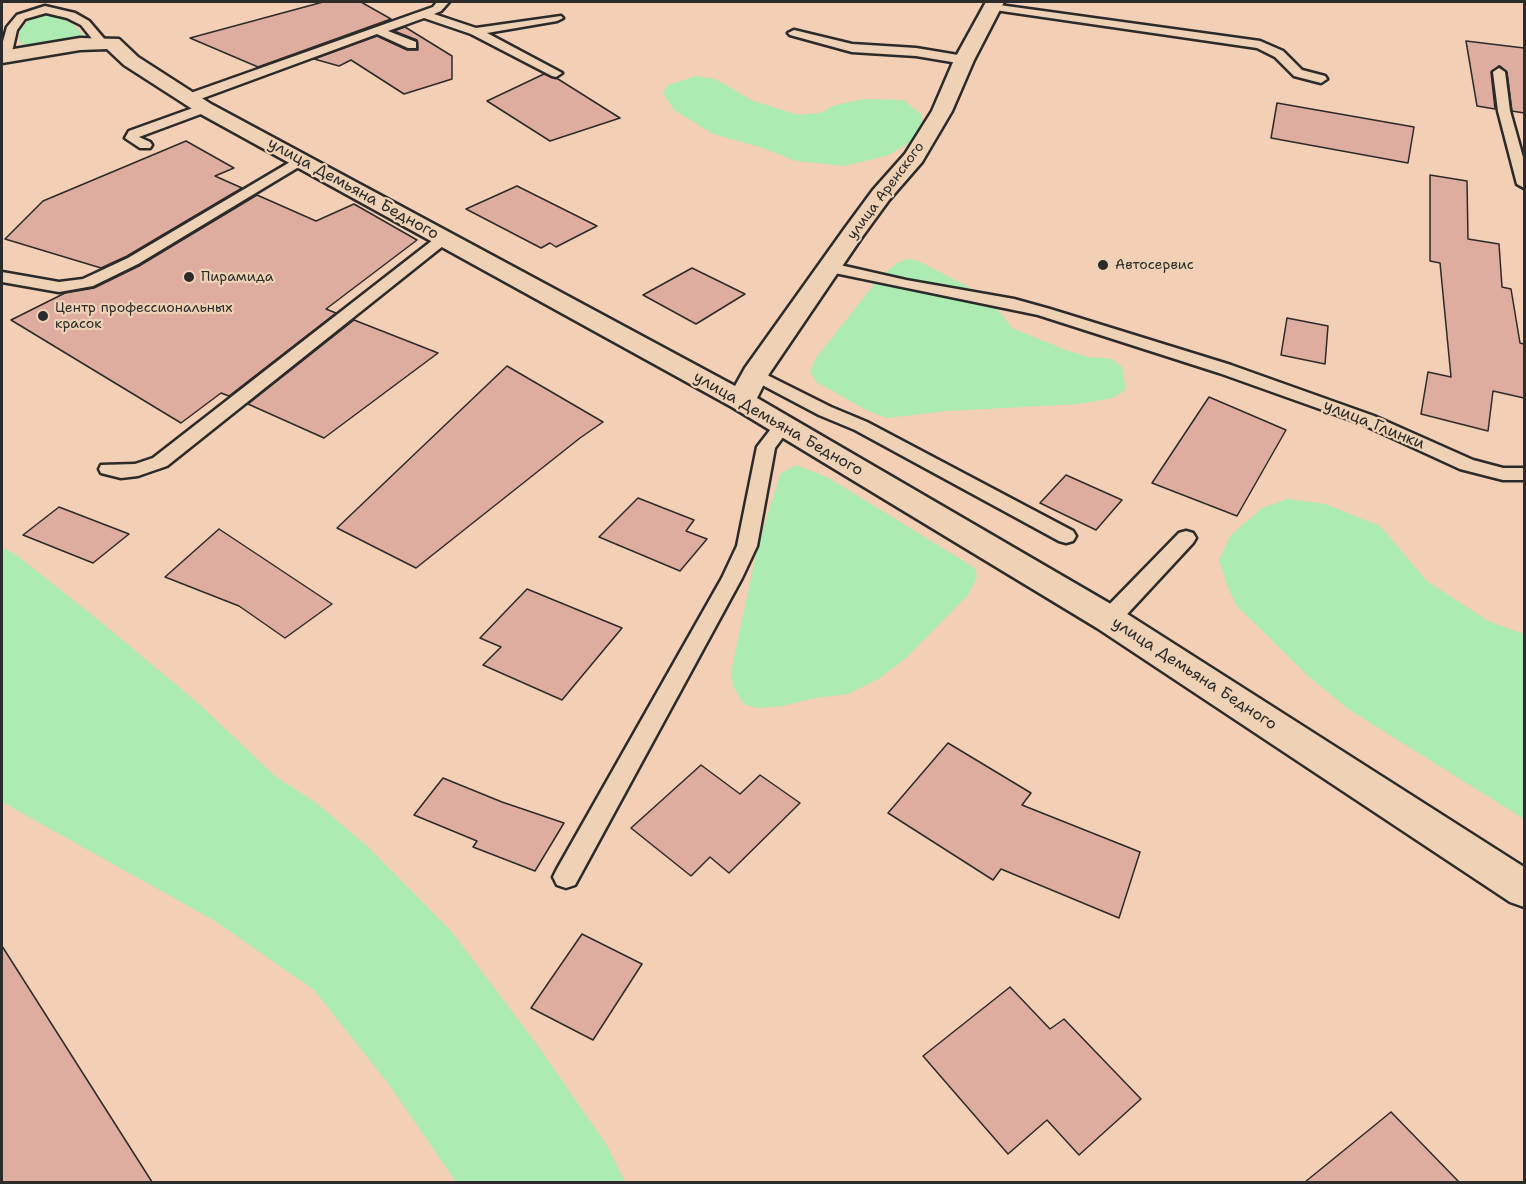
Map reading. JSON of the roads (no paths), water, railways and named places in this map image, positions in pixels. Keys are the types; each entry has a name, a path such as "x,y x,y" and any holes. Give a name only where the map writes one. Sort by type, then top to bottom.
{"street":[{"name":"улица Аренского","path":"742,401 755,374 831,268 853,233 881,195 914,157 930,131 994,4"},
{"path":"4,57 101,42"},
{"name":"улица Демьяна Бедного","path":"101,42 112,43 131,61 197,103 742,401 1110,619 1524,889"}],"lane":[{"path":"145,145 132,138 134,134 197,103 377,30 437,9 443,2"},
{"path":"994,4 1260,45 1279,54 1298,73 1320,79"},
{"path":"4,57 12,29 21,17 47,5 85,23 101,42"},
{"path":"424,14 475,32 556,73"},
{"path":"475,32 558,18"},
{"path":"377,30 412,45"},
{"path":"794,33 852,48 916,52 964,60"},
{"path":"1499,72 1504,111 1524,184"},
{"path":"2,277 59,288 87,283 133,261 302,159"},
{"path":"108,469 121,472 138,470 160,462 443,239"},
{"name":"улица Глинки","path":"831,268 1044,312 1225,369 1368,420 1467,465 1503,474 1524,474"},
{"path":"755,374 825,411 861,426 1066,536"},
{"path":"566,877 732,578 747,546 766,447 783,425"},
{"path":"1110,619 1186,538"}],"place":[{"name":"Автосервис","path":"1103,265"},
{"name":"Пирамида","path":"189,277"},
{"name":"Центр профессиональных красок","path":"43,316"}]}
